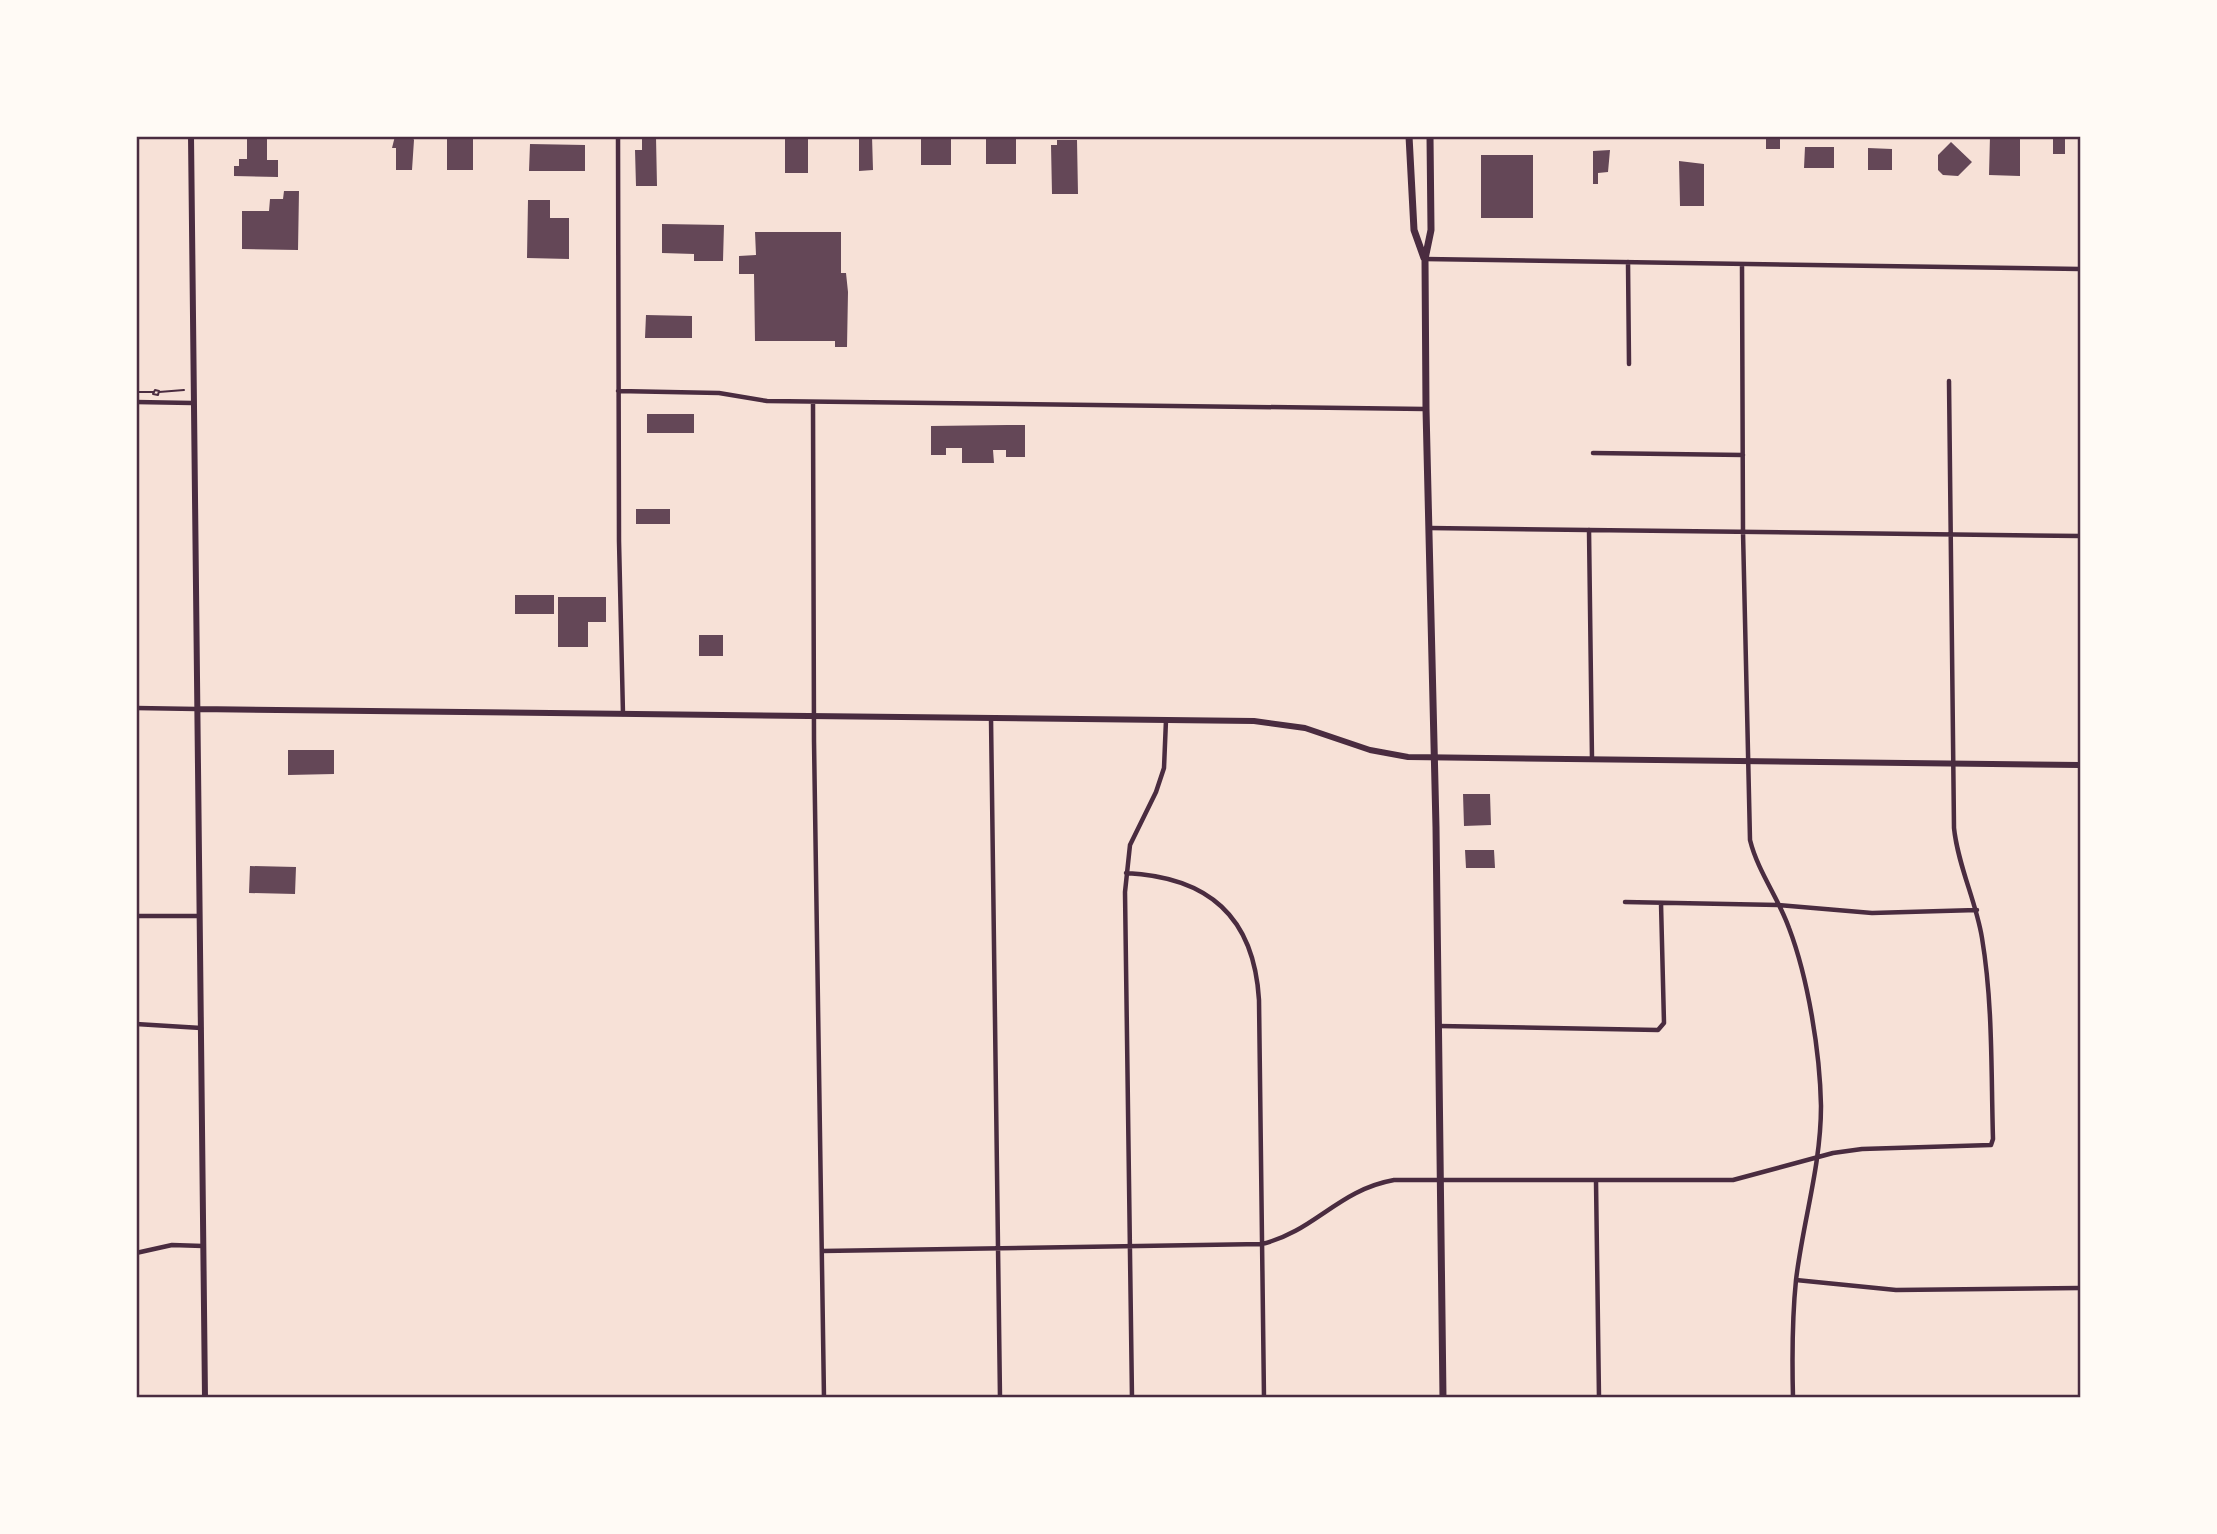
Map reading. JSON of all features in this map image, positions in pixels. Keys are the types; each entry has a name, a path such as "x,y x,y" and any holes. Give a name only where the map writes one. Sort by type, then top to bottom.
{"main road":[{"path":"1409,136 1414,230 1425,259"},
{"path":"1430,136 1431,230 1425,259 1426,409 1435,757 1443,1398"}],"street":[{"path":"191,136 205,1398"},
{"path":"618,136 618,391 623,714"},
{"path":"1425,259 2081,268"},
{"path":"1628,262 1629,365"},
{"path":"1742,264 1742,532 1750,841 1760,871 1795,944 1812,1032 1821,1105 1819,1157 1796,1280 1793,1398"},
{"path":"822,1251 1262,1244 1294,1234 1363,1187 1394,1180 1733,1180 1819,1157 1862,1149 1988,1146 1993,1139 1986,966 1976,910 1956,847 1949,381"},
{"path":"618,391 719,393 766,401 1426,409"},
{"path":"136,402 192,403"},
{"path":"813,402 814,716 824,1398"},
{"path":"1593,453 1743,455"},
{"path":"1429,528 2081,536"},
{"path":"1589,530 1592,759"},
{"path":"136,708 1166,720 1282,724 1387,754 1435,757 2081,765"},
{"path":"991,719 1000,1398"},
{"path":"1132,1398 1126,873 1133,837 1160,781 1166,720"},
{"path":"1126,873 1168,877 1196,888 1222,906 1249,943 1255,962 1259,1000 1264,1398"},
{"path":"1625,902 1778,905 1872,913 1976,910"},
{"path":"1439,1026 1658,1030 1664,1023 1661,903"},
{"path":"136,916 199,916"},
{"path":"136,1024 201,1028"},
{"path":"1596,1181 1599,1398"},
{"path":"136,1253 172,1245 203,1246"},
{"path":"1796,1280 1896,1290 2081,1288"}],"path":[{"path":"136,392 153,392 156,389 159,392 186,390"}],"building":[{"path":"247,136 267,136 267,160 278,160 278,177 234,176 234,166 239,166 239,159 247,159"},
{"path":"395,136 412,136 414,140 412,170 396,170 396,148 392,148"},
{"path":"785,136 808,136 808,173 785,173"},
{"path":"859,136 872,136 873,170 859,171"},
{"path":"921,136 951,136 951,165 921,165"},
{"path":"986,136 1016,136 1016,164 986,164"},
{"path":"1766,136 1780,136 1780,149 1766,149"},
{"path":"1990,136 2020,136 2020,176 1989,175"},
{"path":"2053,136 2065,136 2065,154 2053,154"},
{"path":"642,137 656,137 657,186 636,186 635,150 642,150"},
{"path":"447,138 473,138 473,170 447,170"},
{"path":"1057,140 1077,140 1078,194 1052,194 1051,145 1057,145"},
{"path":"1951,142 1972,162 1958,176 1943,175 1938,170 1938,155"},
{"path":"530,144 585,145 585,171 529,171"},
{"path":"1805,147 1834,147 1834,168 1804,168"},
{"path":"1868,148 1892,149 1892,170 1868,170"},
{"path":"1610,150 1608,172 1598,173 1598,184 1593,184 1593,151"},
{"path":"1481,155 1533,155 1533,218 1481,218"},
{"path":"1679,161 1704,164 1704,206 1680,206"},
{"path":"284,191 299,191 298,250 242,249 242,211 269,211 270,199 283,199"},
{"path":"528,200 550,200 550,218 569,218 569,259 527,258"},
{"path":"662,224 724,225 723,261 694,261 694,254 662,253"},
{"path":"755,232 841,232 841,273 846,273 848,292 847,347 835,347 835,341 755,341 754,274 739,274 739,256 756,255"},
{"path":"646,315 692,316 692,338 645,338"},
{"path":"647,414 694,414 694,433 647,433"},
{"path":"1025,425 1025,457 1006,457 1006,450 993,450 994,463 962,463 962,448 946,448 946,455 931,455 931,426"},
{"path":"636,509 670,509 670,524 636,524"},
{"path":"515,595 554,595 554,614 515,614"},
{"path":"558,597 606,597 606,622 588,622 588,647 558,647"},
{"path":"699,635 723,635 723,656 699,656"},
{"path":"288,750 334,750 334,774 288,775"},
{"path":"1463,794 1490,794 1491,825 1464,826"},
{"path":"1465,850 1494,850 1495,868 1466,868"},
{"path":"250,866 296,867 295,894 249,893"}]}
